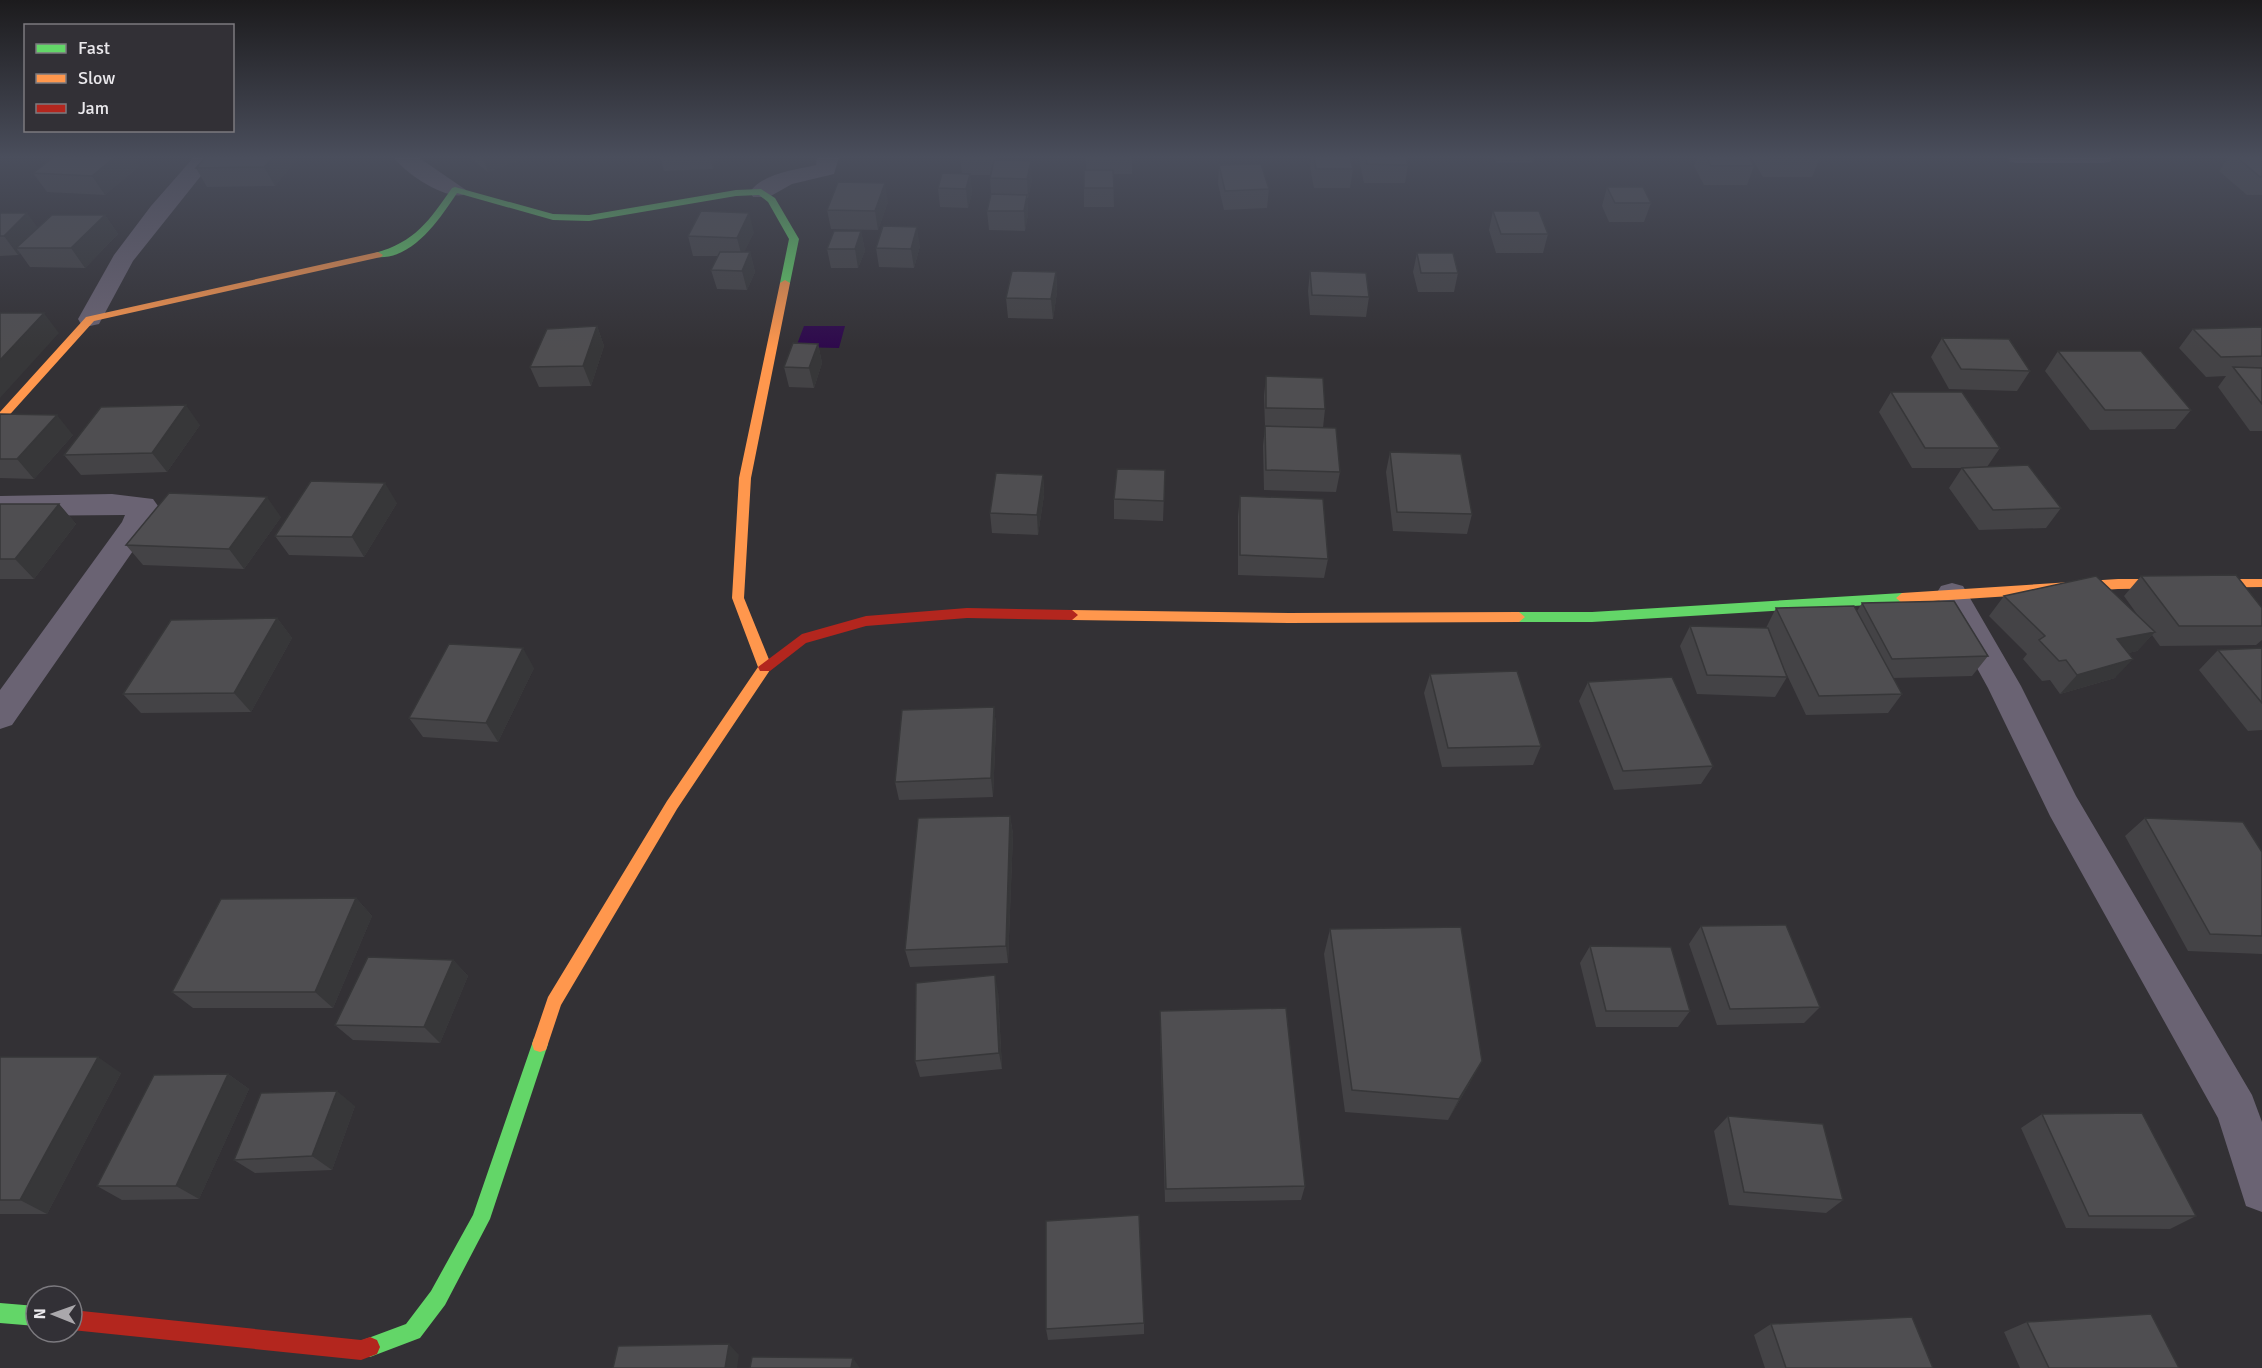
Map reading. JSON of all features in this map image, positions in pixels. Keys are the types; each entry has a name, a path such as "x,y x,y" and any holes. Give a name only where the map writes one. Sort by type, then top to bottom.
{"main road":[{"path":"0,418 90,319 401,250 426,231 433,221"},
{"path":"764,667 738,598 745,478 794,239 784,221"},
{"path":"84,1321 361,1350 413,1331 438,1298 481,1219 554,1002 672,805 764,667 802,639 866,621 968,613 1289,618 1592,617 2118,584 2262,583"},
{"path":"0,1312 24,1315"}],"street":[{"path":"90,319 122,260 152,221"},
{"path":"0,506 112,504 143,506 136,525 0,716"},
{"path":"1952,594 2004,686 2063,806 2237,1110 2262,1190"}],"shaded area":[{"path":"804,326 845,326 839,348 796,347"}],"building":[{"path":"0,221 19,221 4,236 0,236"},
{"path":"46,221 99,221 71,248 16,248"},
{"path":"696,221 745,221 737,238 688,236"},
{"path":"1496,221 1543,221 1548,234 1501,234"},
{"path":"883,226 917,227 911,249 876,248"},
{"path":"834,231 861,231 855,249 827,249"},
{"path":"720,252 750,252 742,271 711,270"},
{"path":"1417,253 1453,253 1458,273 1421,273"},
{"path":"1012,271 1056,272 1051,299 1006,298"},
{"path":"1310,271 1366,273 1369,297 1312,295"},
{"path":"0,313 44,313 0,360"},
{"path":"597,326 583,366 530,367 547,329"},
{"path":"2262,327 2262,356 2221,357 2193,329"},
{"path":"1942,338 2009,339 2030,371 1961,369"},
{"path":"793,343 818,344 809,368 784,367"},
{"path":"2058,351 2141,351 2191,410 2105,410"},
{"path":"2233,367 2262,368 2262,404"},
{"path":"1266,376 1323,378 1325,409 1266,408"},
{"path":"1891,392 1962,392 2000,448 1925,448"},
{"path":"186,405 152,453 64,455 101,407"},
{"path":"0,414 57,415 17,459 0,459"},
{"path":"1265,426 1336,428 1340,472 1266,470"},
{"path":"1390,452 1461,454 1472,514 1397,512"},
{"path":"2028,465 2061,508 1993,510 1962,468"},
{"path":"1117,469 1165,470 1164,501 1114,499"},
{"path":"996,473 1043,475 1037,515 990,513"},
{"path":"311,481 385,483 352,537 275,536"},
{"path":"169,493 267,497 229,549 126,545"},
{"path":"1240,496 1323,499 1328,559 1240,555"},
{"path":"0,504 59,504 15,559 0,559"},
{"path":"2236,575 2262,608 2262,626 2179,626 2141,576"},
{"path":"2096,576 2155,632 2117,639 2133,659 2077,675 2066,660 2059,661 2039,640 2045,636 2004,596"},
{"path":"1954,601 1988,656 1892,659 1862,603"},
{"path":"1854,606 1902,694 1819,696 1776,608"},
{"path":"277,618 234,693 123,694 171,620"},
{"path":"1690,626 1768,628 1787,677 1707,675"},
{"path":"449,644 523,648 486,723 409,718"},
{"path":"2262,648 2262,703 2218,650"},
{"path":"1517,671 1541,746 1448,748 1430,674"},
{"path":"1672,677 1713,766 1623,771 1588,682"},
{"path":"994,707 991,778 895,782 902,710"},
{"path":"1010,816 1006,946 905,950 918,818"},
{"path":"2145,818 2243,822 2262,852 2262,936 2210,934"},
{"path":"356,898 315,992 172,992 221,899"},
{"path":"1786,925 1820,1007 1730,1009 1701,926"},
{"path":"1461,927 1482,1061 1459,1099 1352,1090 1330,929"},
{"path":"1590,946 1671,947 1690,1011 1606,1011"},
{"path":"368,957 453,960 424,1027 335,1025"},
{"path":"995,975 999,1053 915,1061 916,983"},
{"path":"1286,1008 1305,1186 1166,1189 1160,1011"},
{"path":"0,1057 98,1057 20,1200 0,1200"},
{"path":"228,1074 176,1186 97,1186 154,1075"},
{"path":"337,1091 312,1156 234,1160 261,1093"},
{"path":"2142,1113 2196,1216 2089,1216 2042,1114"},
{"path":"1728,1116 1823,1124 1843,1200 1744,1192"},
{"path":"1139,1215 1144,1323 1046,1329 1046,1221"},
{"path":"2151,1314 2179,1368 2049,1368 2027,1322"},
{"path":"1912,1317 1933,1368 1786,1368 1771,1324"},
{"path":"729,1344 725,1368 613,1368 618,1346"},
{"path":"752,1357 853,1358 851,1368 750,1368"}],"traffic: fast":[{"path":"378,255 405,246 424,232 433,221"},
{"path":"784,221 794,239 785,283"},
{"path":"1519,617 1592,617 1902,598"},
{"path":"370,1347 413,1331 438,1298 481,1219 540,1044"},
{"path":"0,1313 24,1315"}],"traffic: slow":[{"path":"0,419 90,319 378,255"},
{"path":"764,667 738,598 745,478 785,283"},
{"path":"1902,598 2118,584 2262,583"},
{"path":"1072,615 1289,618 1519,617"},
{"path":"540,1044 554,1002 672,805 765,667"}],"traffic: jam":[{"path":"765,667 802,639 866,621 967,613 1072,615"},
{"path":"84,1321 361,1350 370,1347"}]}
